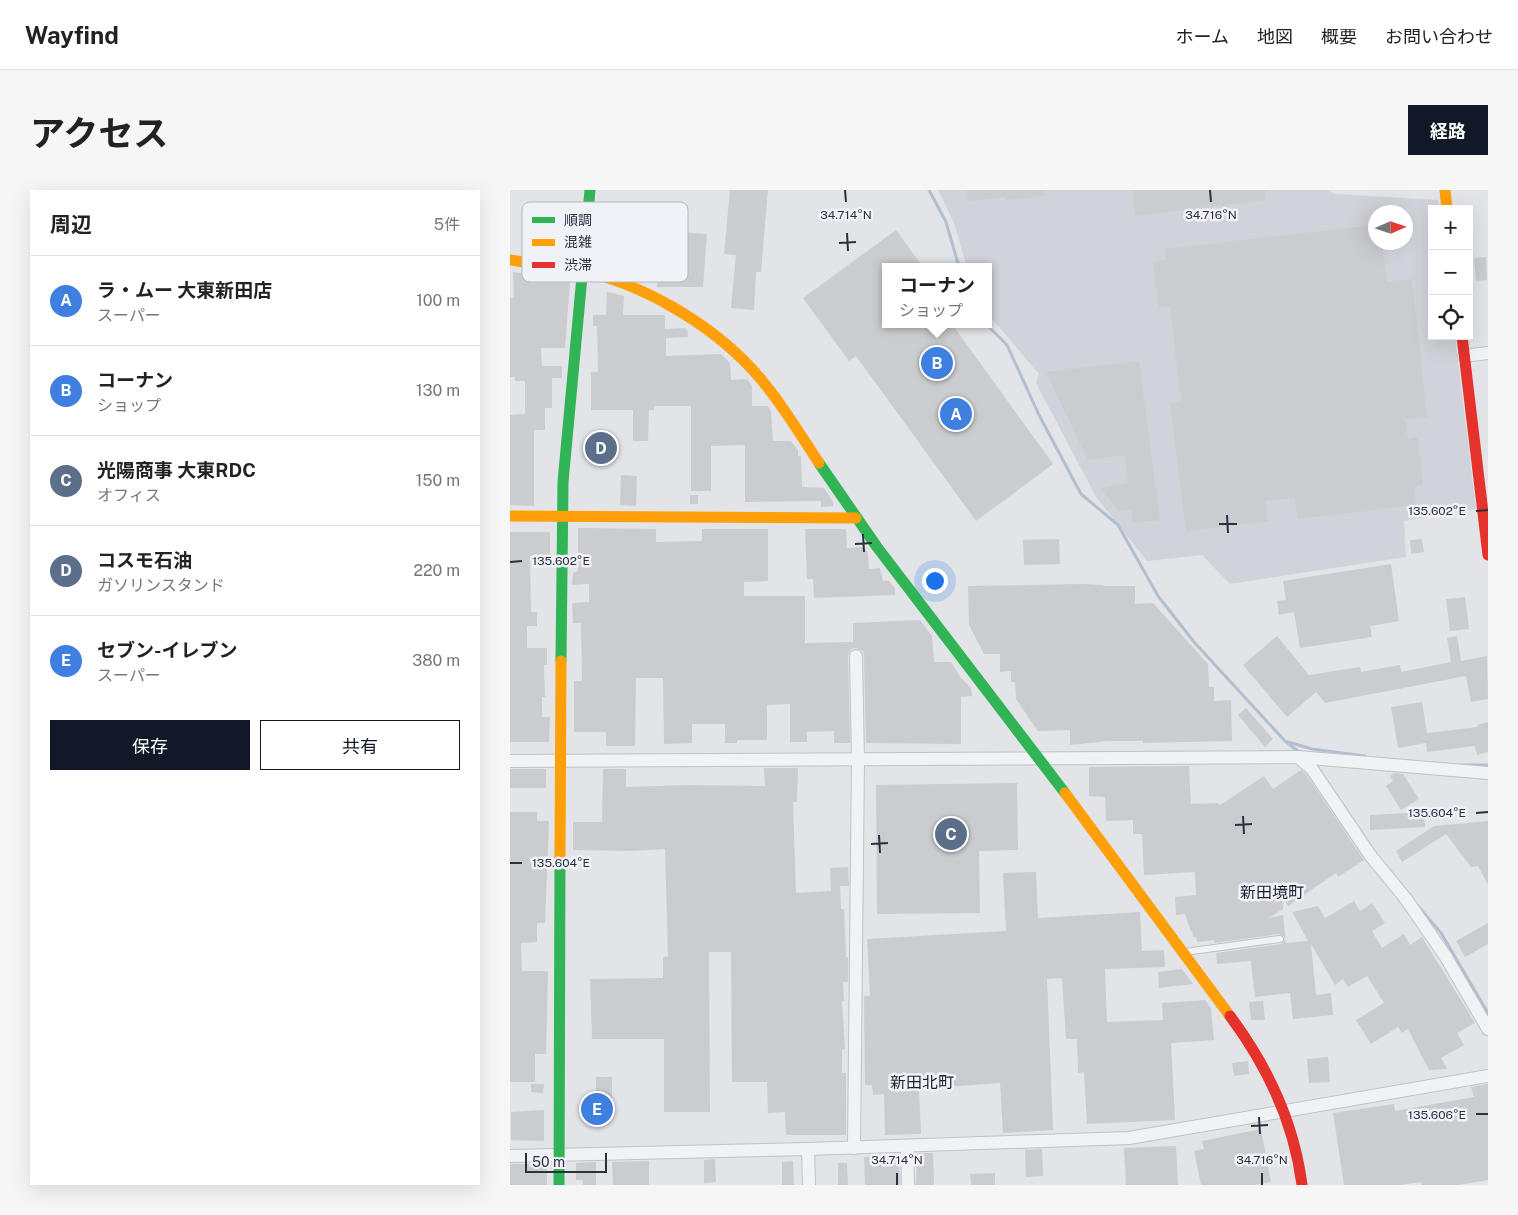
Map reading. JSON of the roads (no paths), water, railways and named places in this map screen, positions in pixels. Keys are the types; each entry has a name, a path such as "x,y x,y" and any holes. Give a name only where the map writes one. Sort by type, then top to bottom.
{"street":[{"path":"1445,190 1447,205"},
{"path":"559,1185 562,482 582,282"},
{"path":"618,282 637,288 681,312 728,346 752,368 775,398 856,518 1039,759 1253,1047 1274,1085 1284,1112 1294,1144 1302,1185"},
{"path":"1462,340 1484,484 1488,554"},
{"path":"1464,356 1488,353"},
{"path":"510,516 856,518"},
{"path":"854,1148 858,759 856,656"},
{"path":"510,761 1298,757 1488,773"},
{"path":"1298,757 1312,769 1370,855 1406,899 1446,958 1488,1029"},
{"path":"510,1156 854,1148 1128,1138 1488,1076"},
{"path":"907,1146 908,1185"},
{"path":"808,1149 809,1185"}],"lane":[{"path":"1183,952 1280,939"}],"waterway":[{"path":"929,190 946,222 958,263"},
{"path":"990,328 1007,345 1039,415 1081,494 1118,525 1158,596 1194,642 1285,741 1299,752"},
{"path":"1288,742 1312,749 1365,756"},
{"path":"1461,765 1488,765"},
{"path":"1417,905 1441,933 1488,1013"}],"place":[{"name":"コーナン","path":"937,363"},
{"name":"ラ・ムー 大東新田店","path":"956,414"},
{"name":"コスモ石油","path":"601,448"},
{"name":"光陽商事 大東RDC","path":"951,834"},
{"name":"セブン-イレブン","path":"597,1109"}],"district":[{"name":"新田境町","path":"1272,892"},
{"name":"新田北町","path":"922,1082"}]}
